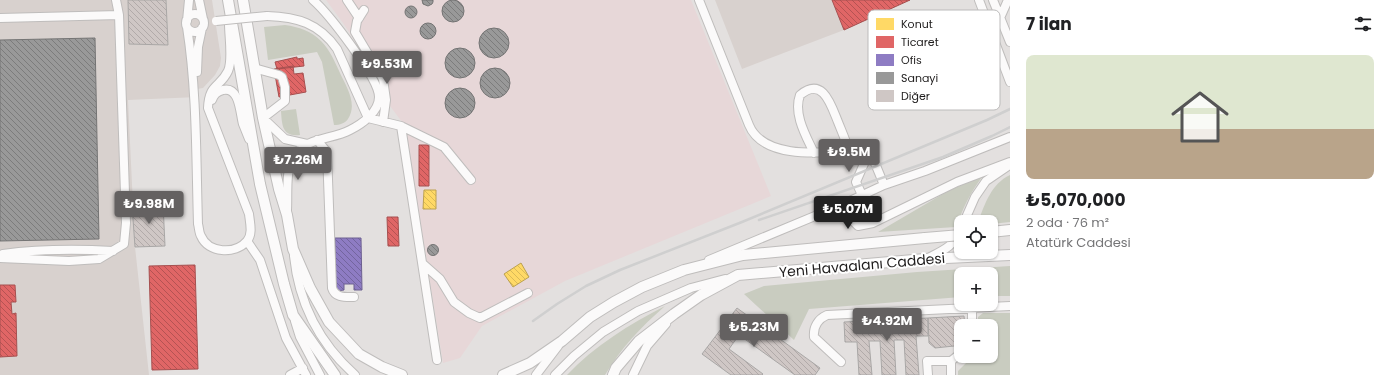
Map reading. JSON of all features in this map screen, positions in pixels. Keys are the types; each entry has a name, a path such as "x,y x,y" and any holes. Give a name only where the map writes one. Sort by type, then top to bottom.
{"main road":[{"path":"243,0 263,118 279,189 287,215 294,249 310,288 329,322 359,354 382,367 402,375"},
{"path":"228,2 260,184 284,284 293,315 335,375"},
{"path":"998,231 1010,230"},
{"path":"503,375 530,363 562,341 590,317 614,302 642,287 684,270 743,255 954,236"},
{"name":"Yeni Havaalanı Caddesi","path":"738,275 925,259 1010,255"},
{"path":"613,375 616,368 639,342 674,314 701,295 738,275"}],"street":[{"path":"0,258 69,261 99,260 124,244 126,223 119,15 116,0"},
{"path":"189,0 187,24 193,88 198,224 200,236 208,245 222,251 236,248 247,241 251,229 249,214 208,108 210,93 225,75 230,63 228,2"},
{"path":"193,88 197,74 198,47 203,23 199,0"},
{"path":"287,215 289,164 298,150 317,140 339,135 351,130 368,118 375,109 379,97 378,89 372,78 334,23 313,0"},
{"path":"347,0 359,18"},
{"path":"699,0 751,130 766,143 791,152 814,153 849,151 871,153"},
{"path":"979,0 983,10"},
{"path":"993,0 997,10"},
{"path":"1008,0 1000,18 1010,42"},
{"path":"364,10 355,28 356,35 383,79 386,100 383,122"},
{"path":"194,14 199,15 203,23 200,30 194,32 189,29 187,24 189,16 194,14"},
{"path":"0,18 119,15"},
{"path":"203,23 267,16 285,17 302,21 323,32 330,39 344,62 368,118"},
{"path":"1000,56 1010,82"},
{"path":"254,68 279,75 282,77 284,82 284,101 263,118 284,139 307,144"},
{"path":"814,153 798,117 800,95 805,91 812,89 819,90 825,94 830,102 849,151"},
{"path":"208,108 214,94 226,90 233,92 236,96 243,124 255,153"},
{"path":"368,118 401,126 444,147 471,180"},
{"path":"401,126 437,360"},
{"path":"684,270 862,195 884,184 925,171 1010,137"},
{"path":"317,140 327,152 332,288 333,292 337,295 354,297"},
{"path":"871,153 884,184"},
{"path":"862,195 856,182 871,153"},
{"path":"862,195 849,210 850,218 858,226 873,223 957,182 1010,162"},
{"path":"967,215 975,197 986,181 1010,165"},
{"path":"247,241 260,260 286,338 303,373 290,375"},
{"path":"925,259 944,250 954,242"},
{"path":"0,255 30,250 70,249 113,251"},
{"path":"294,249 298,286 307,310 328,346 338,359 355,375"},
{"path":"423,264 440,279 454,302 480,318 528,293"},
{"path":"555,375 602,332 638,311 690,288 738,275"},
{"path":"998,307 1010,306"},
{"path":"841,362 814,337 816,326 824,317 831,315 954,309"},
{"path":"633,375 647,346 674,314"},
{"path":"293,315 300,337 320,375"},
{"path":"536,375 562,341"},
{"path":"928,375 927,361 951,361 954,359"},
{"path":"951,361 951,375"}],"shaded area":[{"path":"0,0 212,0 221,58 220,66 215,75 203,88 197,89 198,97 128,100 135,247 149,375 0,375"},
{"path":"326,0 691,0 771,196 565,281 482,326 460,358 443,363 405,126 384,98 379,77"},
{"path":"715,0 832,0 844,30 742,69"},
{"path":"285,25 300,28 309,32 321,41 330,52 350,95 352,107 351,113 344,123 334,125 322,62 317,52 268,60 264,27"},
{"path":"296,109 300,135 294,135 286,132 282,121 281,111"},
{"path":"1010,175 1010,222 998,223 998,215 981,215 993,189 1003,179"},
{"path":"983,176 960,215 954,215 954,227 878,232 948,191"},
{"path":"1010,266 1010,296 998,296 998,267 994,267"},
{"path":"954,270 954,298 809,309 794,340 744,294 764,286"},
{"path":"665,306 632,338 605,375 567,375 578,364 613,336"},
{"path":"983,313 1010,313 1010,375 958,375 958,371 966,363 998,363 998,319 978,319 978,317"}],"building: Konut":[{"path":"424,190 436,190 436,209 423,209"},
{"path":"521,263 529,277 513,287 504,274"}],"building: Ticaret":[{"path":"832,0 910,0 888,10 868,10 868,19 844,30"},
{"path":"297,57 297,59 303,58 304,66 277,69 275,62"},
{"path":"293,66 294,74 303,73 306,92 279,97 274,69"},
{"path":"419,145 429,145 429,186 419,186"},
{"path":"387,217 398,217 399,246 388,246"},
{"path":"195,265 198,369 152,370 149,266"},
{"path":"0,285 15,285 16,302 11,302 12,314 16,313 17,356 0,357"}],"building: Ofis":[{"path":"335,238 361,238 362,290 354,290 354,284 344,284 344,290 336,291"}],"building: Sanayi":[{"path":"422,0 433,0 433,2 428,6 423,4"},
{"path":"449,0 457,0 464,7 464,15 457,22 449,22 442,15 442,7"},
{"path":"411,6 415,8 417,12 415,16 411,18 407,16 405,12 407,8"},
{"path":"425,23 431,23 436,28 434,37 431,39 425,39 420,34 420,28"},
{"path":"494,28 504,33 509,43 504,53 494,58 484,53 479,43 484,33"},
{"path":"95,38 99,239 0,241 0,40"},
{"path":"460,48 470,53 475,63 470,73 460,78 450,73 445,63 450,53"},
{"path":"495,68 505,73 510,83 505,93 495,98 485,93 480,83 485,73"},
{"path":"460,88 470,93 475,103 470,113 460,118 450,113 445,103 450,93"},
{"path":"433,244 437,246 439,250 437,254 433,256 429,254 427,250 429,246"}],"building: Diğer":[{"path":"128,0 166,0 168,45 129,44"},
{"path":"163,203 165,246 135,247 132,205"},
{"path":"737,308 820,368 815,375 795,375 739,335 729,349 763,374 762,375 731,375 702,354"},
{"path":"964,316 964,319 954,319 954,346 935,348 929,343 928,318"},
{"path":"928,318 928,336 916,336 919,375 906,375 904,340 894,340 896,375 882,375 880,341 869,341 872,375 859,375 857,342 845,342 844,322"}],"railway":[{"path":"533,321 586,286 620,270 742,222 1010,109"},
{"path":"759,220 943,157 1010,127"}]}
